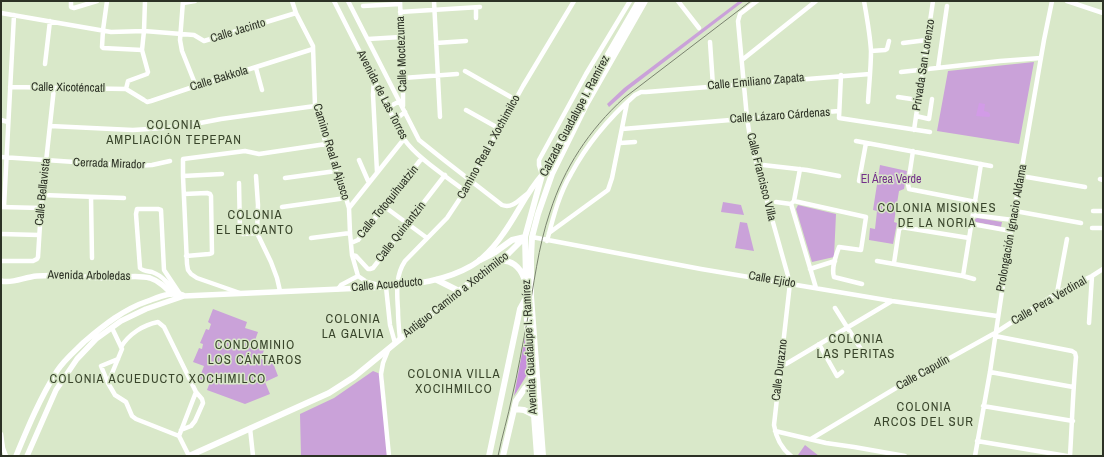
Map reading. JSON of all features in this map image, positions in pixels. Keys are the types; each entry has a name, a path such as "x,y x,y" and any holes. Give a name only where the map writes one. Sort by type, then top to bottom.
{"main road":[{"name":"Calzada Guadalupe I. Ramírez","path":"524,237 542,175 596,75 640,1"},
{"name":"Calzada Guadalupe I. Ramírez","path":"532,238 538,214 552,174 587,104 645,1"},
{"path":"480,260 494,253 512,240 524,237 532,238"},
{"name":"Avenida Guadalupe I. Ramírez","path":"524,237 526,296 543,456"},
{"name":"Antiguo Camino a Xochimilco","path":"189,456 329,393 354,376 459,291 509,253 524,237"},
{"name":"Avenida Guadalupe I. Ramírez","path":"532,238 531,286 534,415 537,456"},
{"path":"498,261 505,260 519,267 525,281"},
{"path":"437,280 459,291"},
{"path":"489,456 520,309 526,296"},
{"path":"503,456 514,409 521,393 534,380"},
{"path":"514,409 524,410 534,415"}],"street":[{"path":"71,1 71,7 74,8 97,1"},
{"path":"108,1 103,30 103,48 142,50"},
{"path":"126,89 128,81 147,74 148,72 142,50 145,1"},
{"path":"195,1 183,2 180,34 182,51 196,86"},
{"name":"Camino Real al Ajusco","path":"292,1 296,13 312,42 315,106 326,144 349,208 352,255 358,276"},
{"name":"Avenida de Las Torres","path":"334,1 393,119 408,145 422,158 465,191"},
{"name":"Avenida de Las Torres","path":"348,1 420,140 506,206 512,205 528,192"},
{"path":"434,1 440,117"},
{"name":"Camino Real a Xochimilco","path":"395,343 398,328 397,286 402,266 447,218 472,181 516,100 574,1"},
{"path":"542,175 539,160 586,74 630,1"},
{"path":"678,1 699,28"},
{"name":"Calle Francisco Villa","path":"757,1 740,14 738,21 750,144 790,283"},
{"path":"742,60 816,1"},
{"path":"864,1 869,26 871,50 868,102"},
{"name":"Privada San Lorenzo","path":"914,130 933,1"},
{"name":"Prolongación Ignacio Aldama","path":"975,456 990,372 997,316 1011,230 1052,1"},
{"path":"1067,1 1103,13"},
{"path":"363,6 400,3"},
{"name":"Calle Moctezuma","path":"400,3 404,110"},
{"path":"938,68 947,6"},
{"path":"400,12 478,8 476,18"},
{"name":"Calle Jacinto","path":"1,13 110,32 144,31 194,35 204,41 296,13"},
{"path":"14,15 7,158 2,207 41,208"},
{"path":"45,64 50,21"},
{"path":"368,39 402,37"},
{"path":"904,43 927,40"},
{"path":"436,43 466,41"},
{"path":"871,50 885,50 887,49 889,41"},
{"path":"710,42 713,86"},
{"name":"Calle Bakkola","path":"126,89 148,102 313,49"},
{"path":"902,72 1042,58"},
{"path":"256,68 262,90"},
{"path":"465,70 516,100"},
{"path":"403,78 457,74"},
{"name":"Calle Emiliano Zapata","path":"627,103 635,95 641,92 870,74"},
{"path":"839,111 841,76"},
{"path":"374,80 373,95 377,172"},
{"name":"Calle Xicoténcatl","path":"10,87 126,89"},
{"name":"Calle Bellavista","path":"1,261 32,261 38,257 41,208 54,88"},
{"path":"898,97 918,100"},
{"path":"916,116 929,119 932,99"},
{"path":"389,110 395,102 400,102"},
{"path":"549,233 608,190 620,143 627,103"},
{"path":"547,241 554,215 570,175 587,147 608,122 627,103"},
{"path":"50,126 133,130 179,127 221,119 315,106"},
{"path":"393,119 400,116 404,110"},
{"path":"466,110 500,129"},
{"name":"Calle Lázaro Cárdenas","path":"622,129 839,111 839,118 930,132"},
{"path":"1,120 8,122"},
{"path":"349,208 404,139"},
{"path":"856,141 991,166"},
{"path":"620,143 635,142"},
{"path":"859,181 866,143"},
{"path":"242,293 205,281 191,274 188,270 186,256 183,159 245,151 260,154 326,144"},
{"path":"913,151 908,184 909,189 976,202"},
{"name":"Cerrada Mirador","path":"1,157 134,166 152,165 170,161"},
{"name":"Calle Totoquihuatzin","path":"351,243 358,240 422,158"},
{"path":"359,160 369,183"},
{"path":"963,276 982,164"},
{"path":"763,165 800,169 839,176"},
{"path":"800,169 793,203 816,288"},
{"path":"285,178 336,171"},
{"path":"183,176 222,174"},
{"name":"Calle Quinantzin","path":"352,255 356,256 368,269 373,268 445,175"},
{"name":"Calle Acueducto","path":"16,456 58,370 71,355 98,330 126,310 142,303 178,294 386,287 437,280 458,272 480,260 494,246 503,235 528,192 542,175"},
{"path":"256,176 258,205 256,233 271,262 280,291"},
{"path":"1021,176 1085,187"},
{"path":"853,180 866,182"},
{"path":"239,183 240,233 256,233"},
{"path":"184,194 207,193 211,196 212,253 186,256"},
{"path":"43,195 124,198"},
{"path":"91,197 92,258"},
{"path":"282,207 346,198"},
{"path":"776,202 793,203 866,217 861,250 839,247 833,274 834,277 862,284"},
{"path":"385,207 427,238"},
{"path":"138,209 161,210 164,270 178,294 162,277 140,268 136,214 138,209"},
{"path":"1015,211 1081,223"},
{"path":"1093,211 1103,211"},
{"path":"973,215 1013,220"},
{"path":"972,224 1011,230"},
{"path":"894,263 899,230 901,227 969,238"},
{"path":"1092,228 1103,228"},
{"path":"311,238 350,233"},
{"path":"1,234 39,235"},
{"name":"Calle Ejido","path":"532,238 892,301 997,316"},
{"path":"1057,293 1067,239"},
{"path":"877,260 974,279"},
{"path":"810,269 835,261"},
{"name":"Calle Pera Verdinal","path":"995,334 1057,293 1103,269"},
{"name":"Avenida Arboledas","path":"1,281 10,282 36,276 106,278 140,277 159,282 178,294"},
{"path":"338,289 341,285 358,276 367,282 386,287 390,324 395,343 384,363 381,374 389,456"},
{"path":"1089,323 1092,276"},
{"name":"Calle Durazno","path":"789,454 779,443 775,431 774,418 790,283"},
{"name":"Calle Acueducto","path":"27,456 58,386 77,359 96,339 121,322 178,294"},
{"path":"781,364 786,364 892,301"},
{"path":"835,308 846,328 864,354"},
{"path":"108,382 121,351 121,347 128,338 139,329 153,323 158,322 162,324 203,403 195,421 191,426 181,430"},
{"path":"112,328 121,347"},
{"path":"977,441 1069,456 1073,422 1075,353 1072,351 995,334"},
{"name":"Calle Capulín","path":"811,439 896,388 995,334"},
{"path":"819,344 836,376 842,372"},
{"path":"118,359 101,366 115,395 126,402 132,416 136,419 179,436 189,456"},
{"path":"990,372 1073,387"},
{"path":"179,436 196,392"},
{"path":"983,406 1073,422"},
{"path":"250,428 253,456"},
{"path":"775,431 826,443 905,456"},
{"path":"1,434 2,449 6,456"}],"green space":[{"path":"739,1 744,1 629,89 609,107 607,104 624,88"},
{"path":"1034,62 1019,144 937,131 948,71"},
{"name":"El Área Verde","path":"880,165 907,171 904,189 899,191 894,222 897,223 893,244 869,240 870,228 875,229 877,211 873,210"},
{"path":"723,202 741,205 744,215 721,212"},
{"path":"798,205 836,214 834,257 812,262 796,209"},
{"path":"977,218 1002,222 1001,227 976,222 974,220"},
{"path":"740,222 747,223 754,251 735,248"},
{"path":"213,309 247,322 245,328 258,332 253,346 264,350 261,359 273,363 278,376 265,382 270,394 245,404 207,390 210,382 199,379 204,366 193,362 199,348 202,349 203,344 200,343 206,329 209,330 211,324 208,322"},
{"path":"373,371 383,375 390,456 301,456 300,414 334,398"},
{"path":"805,445 819,456 799,456 798,455"}],"shaded area":[{"path":"979,103 985,104 984,111 990,114 989,117 976,116"},
{"path":"526,332 528,373 514,396"}],"tram line":[{"path":"498,456 516,378 542,239 556,196 570,165 579,150 600,123 624,98 751,1"}],"district":[{"name":"COLONIA AMPLIACIÓN TEPEPAN","path":"174,134"},
{"name":"COLONIA MISIONES DE LA NORIA","path":"937,216"},
{"name":"COLONIA EL ENCANTO","path":"255,224"},
{"name":"COLONIA LA GALVIA","path":"353,328"},
{"name":"COLONIA LAS PERITAS","path":"856,348"},
{"name":"CONDOMINIO LOS CÁNTAROS","path":"255,354"},
{"name":"COLONIA ACUEDUCTO XOCHIMILCO","path":"158,380"},
{"name":"COLONIA VILLA XOCIHMILCO","path":"454,382"},
{"name":"COLONIA ARCOS DEL SUR","path":"924,416"}]}
